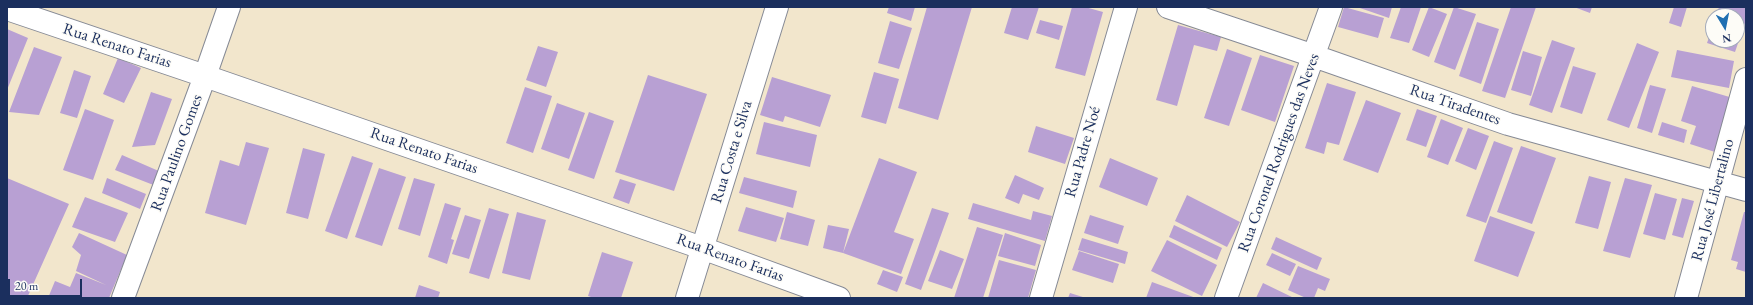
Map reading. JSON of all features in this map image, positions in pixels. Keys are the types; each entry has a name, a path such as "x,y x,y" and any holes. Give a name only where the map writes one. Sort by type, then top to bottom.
{"street":[{"name":"Rua Paulino Gomes","path":"123,298 229,7"},
{"name":"Rua Costa e Silva","path":"687,298 777,7"},
{"name":"Rua Padre Noé","path":"1041,298 1126,7"},
{"name":"Rua Tiradentes","path":"1168,7 1508,124 1719,181 1746,190"},
{"name":"Rua Coronel Rodrigues das Neves","path":"1226,298 1331,7"},
{"name":"Rua Renato Farias","path":"7,9 702,248 839,298"},
{"name":"Rua José Libertalino","path":"1686,298 1746,79"}],"building":[{"path":"889,7 915,7 911,21 887,13"},
{"path":"927,7 972,7 938,120 898,108"},
{"path":"1012,7 1039,7 1028,40 1004,33"},
{"path":"1072,7 1085,7 1103,12 1085,76 1055,68"},
{"path":"1344,7 1384,18 1378,38 1338,27"},
{"path":"1357,7 1392,7 1389,18"},
{"path":"1401,7 1421,7 1409,43 1390,38"},
{"path":"1429,7 1447,14 1429,57 1412,50"},
{"path":"1454,7 1476,14 1455,70 1434,62"},
{"path":"1511,7 1536,7 1505,98 1482,91"},
{"path":"1574,7 1592,7 1590,13"},
{"path":"1674,7 1687,7 1681,27 1669,23"},
{"path":"1746,7 1745,23 1745,8 1719,8"},
{"path":"1040,20 1063,26 1059,40 1036,33"},
{"path":"890,21 912,28 899,69 878,63"},
{"path":"1477,22 1499,29 1481,84 1459,76"},
{"path":"1178,25 1221,37 1217,51 1194,45 1177,106 1156,100"},
{"path":"7,29 28,38 7,90"},
{"path":"1552,40 1575,48 1552,113 1529,105"},
{"path":"1637,43 1659,52 1629,128 1607,120"},
{"path":"538,46 558,52 546,87 526,80"},
{"path":"34,47 62,57 39,115 9,112"},
{"path":"1723,48 1736,48 1735,52"},
{"path":"1227,49 1252,58 1229,126 1204,118"},
{"path":"1677,50 1734,61 1729,88 1671,77"},
{"path":"1523,51 1542,57 1531,96 1511,90"},
{"path":"1260,55 1294,66 1275,122 1241,110"},
{"path":"118,58 141,68 124,103 103,94"},
{"path":"1573,66 1596,73 1582,114 1560,107"},
{"path":"74,70 91,76 77,118 60,113"},
{"path":"874,72 899,79 886,124 861,117"},
{"path":"648,75 707,94 674,191 615,172"},
{"path":"772,77 831,95 820,127 785,116 783,122 760,115"},
{"path":"1327,83 1356,92 1339,145 1327,142 1324,154 1305,148"},
{"path":"1650,85 1666,89 1652,133 1637,128"},
{"path":"1692,86 1733,98 1715,152 1690,144 1696,126 1681,121"},
{"path":"525,87 552,96 533,153 506,143"},
{"path":"151,92 172,99 155,145 132,147"},
{"path":"1366,100 1401,113 1378,173 1343,160"},
{"path":"557,103 585,113 569,159 541,149"},
{"path":"85,109 114,120 93,180 63,170"},
{"path":"1417,109 1437,116 1426,147 1406,140"},
{"path":"589,112 614,121 594,179 568,170"},
{"path":"1441,119 1463,128 1448,165 1427,157"},
{"path":"764,122 817,135 810,167 756,154"},
{"path":"1662,122 1687,130 1684,143 1658,135"},
{"path":"1036,126 1074,138 1065,164 1028,152"},
{"path":"1468,128 1489,136 1476,170 1455,161"},
{"path":"1494,141 1513,148 1486,223 1466,216"},
{"path":"246,142 269,148 246,225 205,213 220,160 239,166"},
{"path":"1521,146 1556,158 1532,224 1497,212"},
{"path":"303,148 325,154 308,219 286,213"},
{"path":"122,155 161,172 156,186 115,170"},
{"path":"352,156 373,163 347,239 325,231"},
{"path":"879,158 917,172 894,232 914,239 901,274 843,253"},
{"path":"1110,158 1158,178 1147,206 1099,187"},
{"path":"379,168 406,177 382,246 355,237"},
{"path":"1015,175 1044,188 1039,200 1023,194 1019,204 1005,198"},
{"path":"1589,176 1611,182 1598,229 1575,223"},
{"path":"744,177 797,191 793,208 739,193"},
{"path":"7,178 69,204 27,298 7,298"},
{"path":"107,178 146,194 140,209 102,193"},
{"path":"414,178 435,184 420,236 398,229"},
{"path":"1625,178 1652,185 1630,258 1603,251"},
{"path":"620,179 636,184 629,204 613,198"},
{"path":"1655,193 1677,199 1665,240 1643,234"},
{"path":"1187,195 1240,222 1227,247 1175,221"},
{"path":"85,197 128,213 115,242 72,227"},
{"path":"1682,198 1694,201 1683,238 1672,235"},
{"path":"445,203 461,208 451,239 454,240 447,264 428,257"},
{"path":"973,203 1031,220 1033,211 1052,216 1045,241 968,219"},
{"path":"746,207 784,218 776,242 738,231"},
{"path":"489,208 509,214 489,279 469,273"},
{"path":"932,208 949,213 921,290 905,284"},
{"path":"517,212 546,220 530,280 502,273"},
{"path":"787,212 815,220 808,246 780,239"},
{"path":"1744,212 1746,212 1746,272 1736,269 1738,262 1731,260"},
{"path":"465,215 481,220 469,259 452,254"},
{"path":"1090,215 1124,226 1118,244 1084,233"},
{"path":"1490,216 1535,232 1518,277 1474,261"},
{"path":"828,225 849,229 843,253 823,248"},
{"path":"1174,225 1222,248 1217,260 1169,237"},
{"path":"977,227 1003,235 983,298 954,298"},
{"path":"79,233 127,255 109,298 48,298 55,281 70,287 76,273 106,285 76,271 81,255 72,247"},
{"path":"1005,233 1041,245 1035,266 998,256"},
{"path":"1276,237 1322,258 1317,270 1271,249"},
{"path":"1082,238 1128,252 1125,264 1078,250"},
{"path":"1167,240 1217,265 1202,296 1151,271"},
{"path":"940,250 964,259 952,289 928,281"},
{"path":"1079,251 1119,264 1113,283 1072,270"},
{"path":"602,252 633,262 621,298 594,298 588,296"},
{"path":"1272,253 1296,264 1290,276 1266,265"},
{"path":"999,260 1036,270 1028,298 988,298"},
{"path":"1298,266 1330,279 1325,291 1318,288 1314,298 1306,298 1288,290"},
{"path":"883,270 903,277 897,292 877,284"},
{"path":"1152,282 1196,298 1146,298"},
{"path":"1263,283 1294,298 1256,298"},
{"path":"419,285 440,292 438,298 415,298"},
{"path":"1070,293 1086,298 1068,298"}]}
